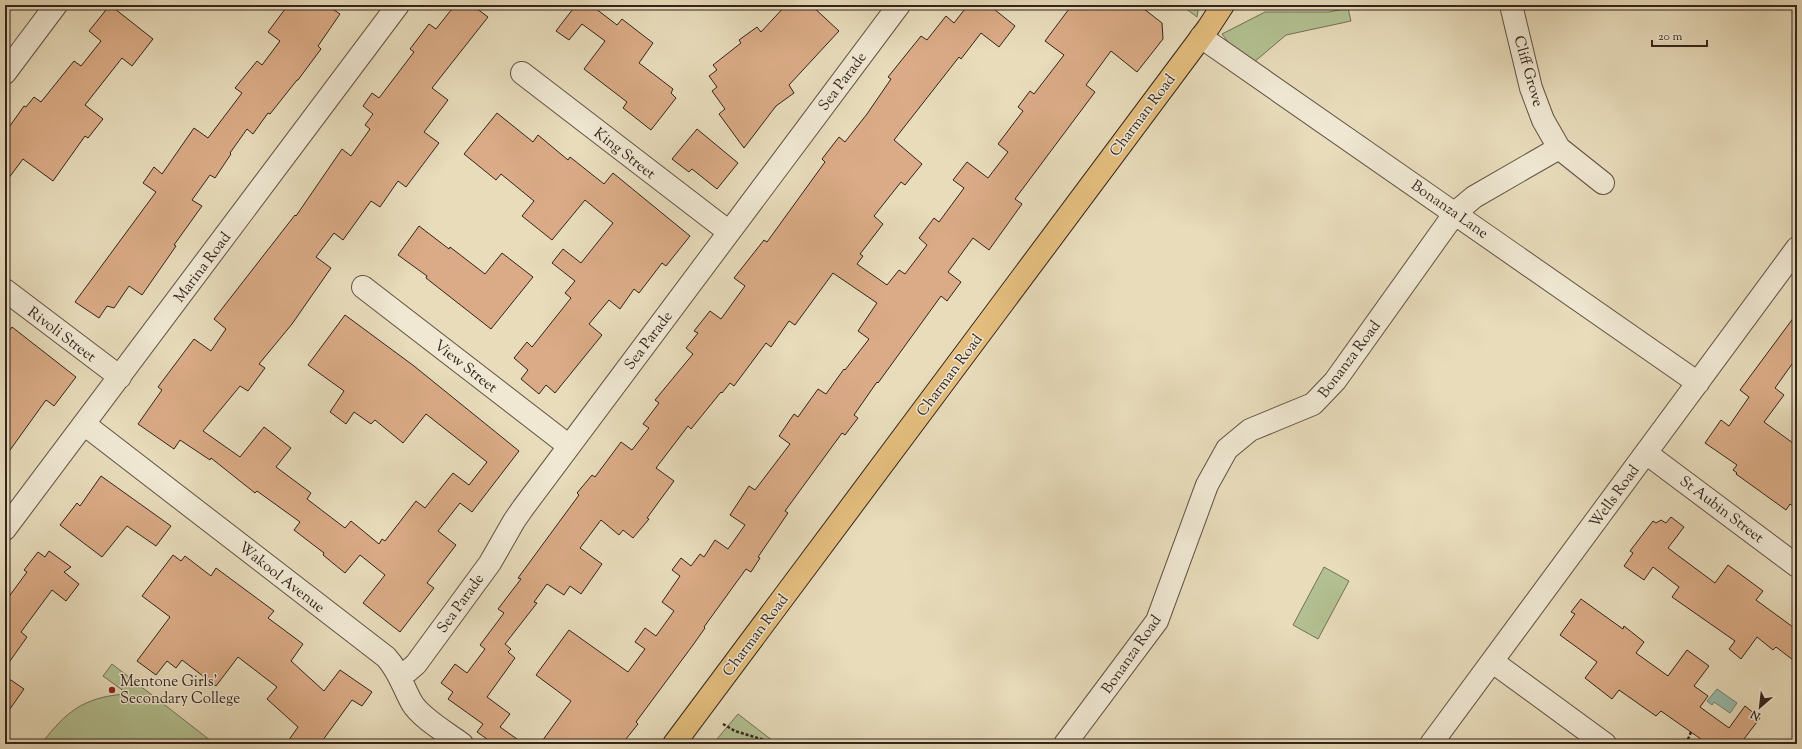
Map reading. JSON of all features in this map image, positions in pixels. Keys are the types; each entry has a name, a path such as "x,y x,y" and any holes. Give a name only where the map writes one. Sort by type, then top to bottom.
{"main road":[{"name":"Charman Road","path":"674,744 1201,37 1223,5"}],"street":[{"path":"5,73 56,5"},
{"name":"Marina Road","path":"5,529 398,5"},
{"name":"Sea Parade","path":"400,675 408,671 425,651 490,563 514,521 569,446 899,5"},
{"name":"Cliff Grove","path":"1511,5 1531,88 1543,120 1559,148 1603,183"},
{"name":"Bonanza Lane","path":"1201,37 1698,383"},
{"name":"King Street","path":"522,73 729,232"},
{"name":"Bonanza Road","path":"1065,744 1157,621 1207,485 1227,449 1250,430 1313,404 1335,381 1455,213 1474,198 1559,148"},
{"name":"Wells Road","path":"1431,744 1797,248"},
{"name":"View Street","path":"363,287 569,446"},
{"name":"Rivoli Street","path":"5,290 120,377"},
{"name":"Wakool Avenue","path":"84,424 382,654 400,675 415,708 462,744"},
{"name":"St Aubin Street","path":"1646,453 1797,566"},
{"path":"1492,662 1605,744"}],"path":[{"path":"723,724 735,731 764,740 769,744"},
{"path":"1686,744 1691,732"}],"shaded area":[{"path":"1181,5 1199,5 1197,17"},
{"path":"1348,8 1351,21 1286,35 1253,63 1235,51 1222,34 1265,12 1329,12"},
{"path":"1324,567 1349,581 1318,639 1293,625"},
{"path":"112,664 215,744 41,744 59,723 76,708 97,699 124,694 125,692 103,676"},
{"path":"1717,689 1737,703 1730,713 1714,702 1712,705 1707,701"},
{"path":"738,714 777,744 724,744 717,739"}],"building":[{"path":"110,5 153,39 132,66 122,58 85,105 103,119 88,138 85,136 53,181 23,159 5,183 5,133 24,106 26,107 34,97 41,102 74,61 81,66 101,41 89,31"},
{"path":"288,5 327,5 340,14 318,46 321,49 298,80 270,114 268,113 253,134 247,129 215,178 210,175 192,200 202,206 174,245 176,246 142,295 129,286 114,308 107,306 99,318 75,302 156,192 143,183 154,167 162,174 194,128 208,138 242,93 235,88 257,61 262,65 280,41 268,32"},
{"path":"455,5 472,5 488,17 432,88 448,100 424,132 439,143 406,187 398,181 380,207 371,201 343,240 334,233 316,257 331,268 292,324 259,364 265,368 248,391 240,386 203,431 240,457 264,427 291,448 276,467 311,493 307,499 345,528 351,521 379,544 382,539 385,541 416,501 425,508 453,473 469,485 487,462 426,414 403,443 375,420 371,424 354,412 346,424 330,412 344,391 308,365 345,315 414,366 519,451 472,512 460,503 438,531 456,545 427,583 434,588 400,632 363,603 385,575 360,555 345,573 323,555 324,553 294,530 300,522 257,491 255,493 211,458 210,460 180,440 174,449 138,424 162,390 158,387 194,339 211,351 226,329 214,319 295,215 296,216 342,149 351,156 370,129 365,125 373,114 363,106 372,93 379,98 414,52 410,49 429,24 436,29"},
{"path":"576,5 591,5 617,25 622,19 653,43 639,63 673,89 671,93 676,98 651,130 623,108 627,102 584,69 605,41 582,24 569,40 556,31"},
{"path":"786,5 811,5 839,31 789,85 794,93 776,106 744,148 719,114 725,109 712,91 717,87 709,76 717,70 713,65 741,43 739,40 757,27 761,32"},
{"path":"968,5 989,5 1015,26 999,47 981,33 961,59 959,57 894,140 922,164 905,185 901,182 874,216 883,224 860,254 863,256 857,264 887,285 899,270 905,274 927,245 919,238 934,218 939,222 964,188 953,180 967,162 988,178 1008,152 998,144 1023,111 1018,107 1030,91 1034,94 1064,55 1045,41 1072,5 1139,5 1162,23 1163,39 1137,72 1111,51 1086,85 1095,92 1015,199 1022,204 989,250 973,238 948,272 961,282 947,301 941,296 878,383 877,382 854,415 858,418 845,435 842,433 785,511 788,513 758,557 760,558 751,572 746,569 704,627 705,628 693,645 636,722 638,724 622,744 540,744 571,701 536,675 569,630 628,672 645,649 635,642 645,628 656,636 674,611 662,602 680,576 672,570 681,558 691,566 700,554 704,557 715,540 728,549 745,525 730,515 749,486 755,490 790,444 779,436 794,414 798,417 818,389 826,394 844,369 845,370 869,339 858,331 877,303 833,273 795,325 789,321 771,347 766,343 734,386 730,383 691,429 688,426 656,468 674,481 647,518 649,519 633,538 623,530 619,535 601,520 580,548 602,564 581,594 570,586 564,595 547,584 534,602 537,603 505,644 511,649 508,652 515,658 487,697 510,714 500,727 524,744 494,744 477,732 483,724 448,699 453,692 441,683 455,664 467,673 485,649 480,645 504,613 498,609 521,579 518,578 579,495 577,493 592,475 595,477 621,442 632,450 649,428 643,424 659,403 655,400 693,354 686,348 698,333 694,331 710,311 721,319 745,286 734,278 764,240 767,242 825,162 822,159 839,137 845,142 867,114 891,79 888,77 921,36 927,40 946,16 954,23"},
{"path":"497,113 533,142 538,135 568,160 570,157 604,184 613,173 690,236 666,266 662,263 639,293 634,289 620,309 609,300 589,324 602,335 555,393 546,385 539,394 521,379 528,370 514,358 527,342 532,347 571,298 565,293 575,281 552,263 563,249 581,263 613,223 585,200 552,240 522,216 534,201 501,174 496,180 464,154"},
{"path":"697,129 738,163 717,189 692,169 689,172 672,159"},
{"path":"419,226 449,249 450,247 485,274 502,253 533,277 491,329 426,278 427,276 398,255"},
{"path":"1797,313 1797,357 1775,388 1784,395 1764,422 1797,446 1797,509 1790,504 1786,510 1736,474 1737,473 1733,470 1737,465 1705,443 1721,420 1729,426 1749,397 1740,390"},
{"path":"12,327 76,377 54,406 46,400 5,457 5,337"},
{"path":"101,476 171,526 156,546 127,526 102,557 60,525 77,503 80,506"},
{"path":"1671,517 1684,527 1668,548 1715,583 1728,565 1763,591 1756,600 1797,630 1797,663 1776,647 1773,650 1757,637 1741,659 1729,649 1735,641 1672,597 1679,587 1653,567 1644,580 1624,566 1633,553 1630,551 1653,521 1656,523 1661,520 1666,523"},
{"path":"49,551 71,567 64,572 79,584 66,601 52,590 21,632 27,637 5,668 5,602 27,572 24,570 38,552 45,557"},
{"path":"173,555 181,561 185,556 211,576 216,568 274,611 268,618 303,644 291,661 324,691 340,670 372,692 362,706 352,700 320,744 286,744 298,727 267,699 277,687 238,657 216,686 182,660 176,668 167,661 156,675 137,661 170,617 142,596"},
{"path":"1581,599 1623,629 1624,626 1644,642 1636,653 1668,676 1687,650 1709,666 1694,686 1708,696 1700,707 1729,728 1745,706 1760,718 1744,739 1751,744 1708,744 1661,711 1656,716 1619,690 1612,699 1585,678 1597,662 1560,635 1575,614 1571,612"},
{"path":"5,676 24,689 5,716"}],"place":[{"name":"Mentone Girls' Secondary College","path":"112,690"}]}
